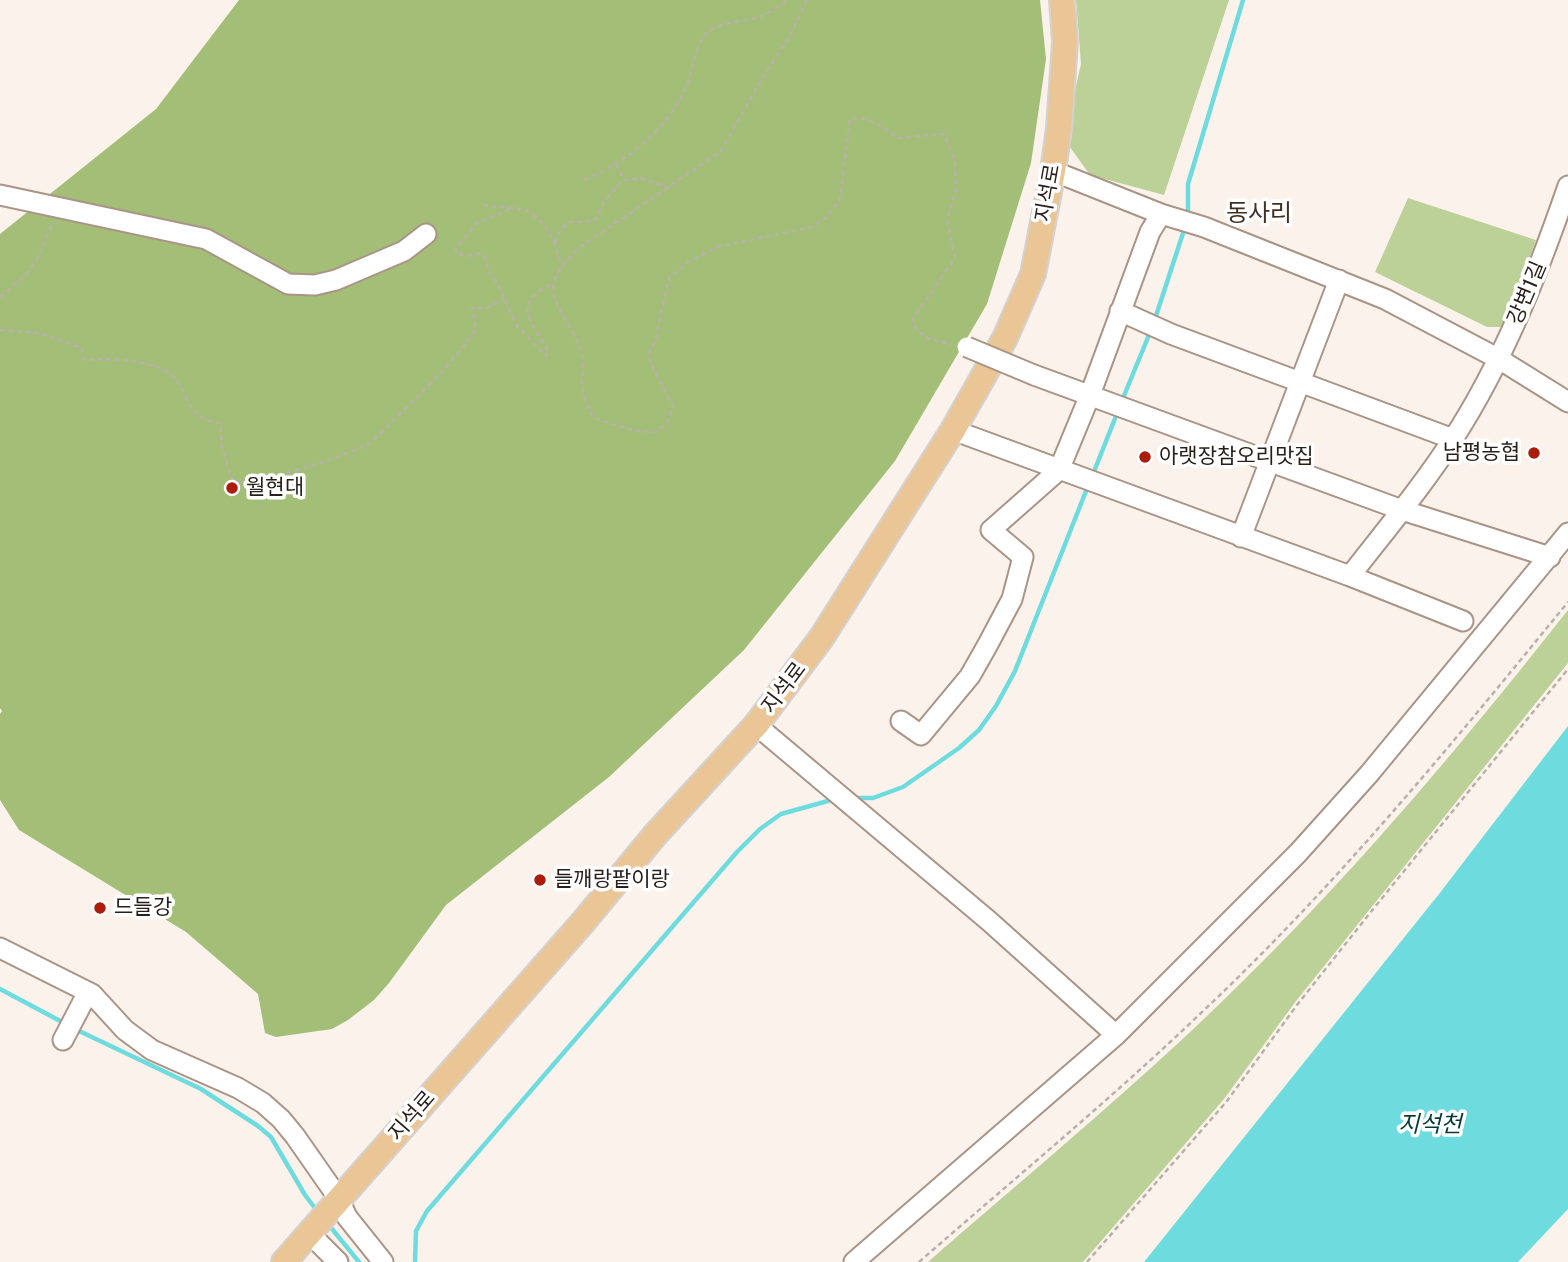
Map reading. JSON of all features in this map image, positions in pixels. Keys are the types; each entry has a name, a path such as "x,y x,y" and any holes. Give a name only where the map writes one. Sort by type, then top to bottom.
{"main road":[{"name":"지석로","path":"284,1262 584,921 655,835 755,725 822,637 953,430 994,359 1023,301 1032,274 1053,170 1063,81 1065,42 1062,0"}],"street":[{"path":"1053,170 1161,214 1204,227 1414,313 1499,359 1568,402"},
{"name":"강변1길","path":"1350,576 1453,439 1499,359 1562,226 1568,186"},
{"path":"0,195 205,239 288,284 315,285 337,280 404,251 426,234"},
{"path":"901,721 921,734 970,676 1012,599 1024,557 991,530 1066,471 1128,316 1150,232 1161,214"},
{"path":"1241,537 1339,281"},
{"path":"1128,316 1453,439"},
{"path":"960,346 1402,510 1549,557"},
{"path":"953,430 1350,576 1463,621"},
{"path":"853,1262 1116,1035 1298,853 1369,774 1568,533"},
{"path":"755,725 989,921 1116,1035"},
{"path":"0,948 88,992 125,1030 152,1050 238,1088 263,1104 281,1119 295,1136 347,1217 383,1262"},
{"path":"63,1039 88,992"},
{"path":"311,1230 338,1262"}],"path":[{"path":"584,180 642,145 671,115 685,89 702,40 710,30 758,18 788,0"},
{"path":"807,0 788,39 720,152 580,247 561,264 553,283 557,307 583,352 582,392 593,418 636,431 656,432 667,423 673,406 648,354 654,341 669,278 690,261 717,247 812,227 827,217 840,199 850,119 861,117 881,125 898,138 944,134 955,162 956,190 947,220 954,258 914,318 916,330 928,338 960,346"},
{"path":"615,163 624,180"},
{"path":"555,243 560,230 569,222 592,222 596,219 604,201 621,181 641,177 669,188"},
{"path":"483,205 526,211 535,217 549,230 561,264"},
{"path":"510,209 477,223 456,248 456,253 468,256 480,253 484,256 489,272 517,326 546,356 549,352 527,315 530,298 553,283"},
{"path":"0,297 16,284 37,260 49,229 69,210"},
{"path":"0,330 40,333 82,348 84,360 105,359 150,365 170,373 191,408 206,421 220,423 222,446 231,478 242,484 280,476 361,447 379,436 435,381 467,341 475,328 472,308 487,308 504,299"},
{"path":"919,1262 1143,1067 1312,901 1393,810 1568,602"},
{"path":"1087,1262 1227,1101 1297,1005 1568,669"}],"green space":[{"path":"239,0 1040,0 1046,59 1031,163 987,304 895,461 744,650 609,777 446,905 374,1000 332,1029 276,1037 265,1033 258,994 186,932 19,830 0,800 0,234 156,109"},
{"path":"1076,0 1229,0 1164,195 1090,175 1067,143 1068,121 1081,64"},
{"path":"1408,198 1536,240 1507,321 1501,327 1487,327 1375,272"},
{"path":"1568,610 1568,663 1296,1001 1224,1099 1083,1262 928,1262 1176,1045 1296,927 1417,794"}],"water":[{"name":"지석천","path":"1568,726 1568,1209 1518,1262 1144,1262 1439,894"}],"waterway":[{"path":"1188,215 1188,184 1243,0"},
{"path":"1154,322 1185,227"},
{"path":"1121,403 1151,330"},
{"path":"1093,474 1118,411"},
{"path":"854,798 873,798 903,787 959,748 979,730 1015,671 1088,486"},
{"path":"415,1262 416,1231 427,1211 737,852 760,829 781,814 835,799"},
{"path":"0,989 64,1023"},
{"path":"75,1029 201,1089 258,1126 271,1137 318,1212"},
{"path":"328,1224 359,1262"}],"place":[{"name":"남평농협","path":"1534,453"},
{"name":"아랫장참오리맛집","path":"1145,457"},
{"name":"월현대","path":"232,488"},
{"name":"들깨랑팥이랑","path":"540,880"},
{"name":"드들강","path":"100,908"}],"district":[{"name":"동사리","path":"1259,214"}]}
